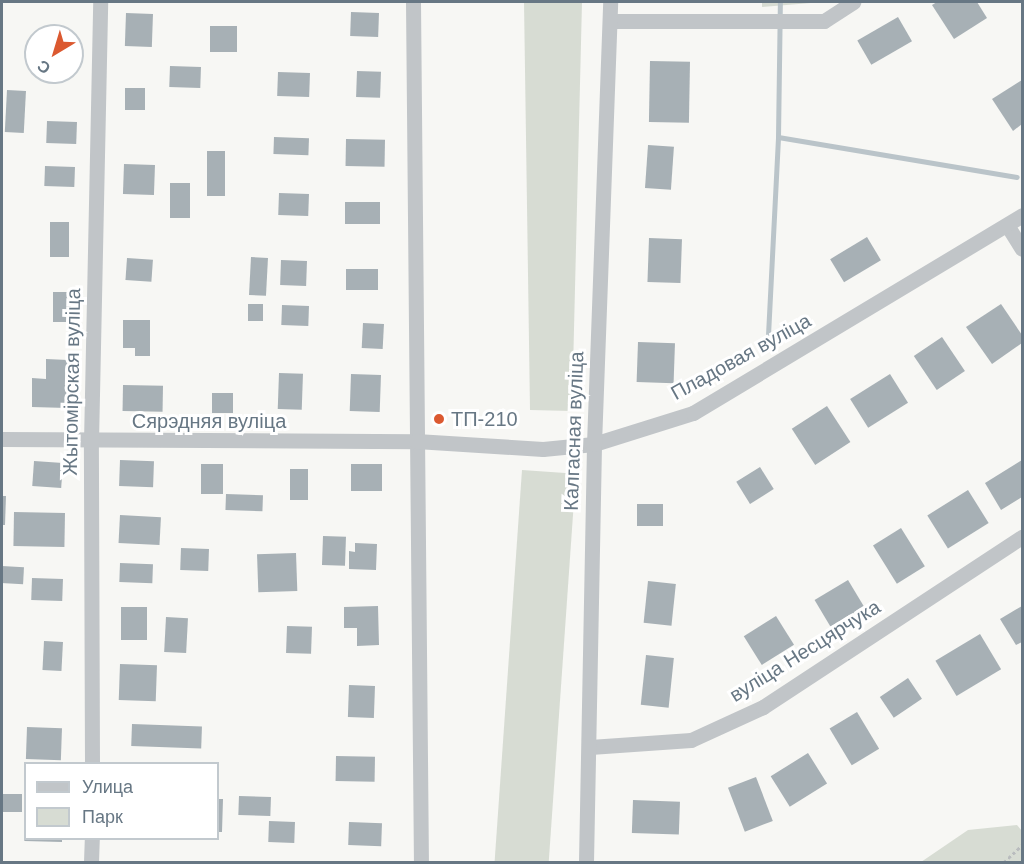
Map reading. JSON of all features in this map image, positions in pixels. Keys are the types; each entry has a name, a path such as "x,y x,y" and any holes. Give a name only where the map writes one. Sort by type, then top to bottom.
{"street":[{"name":"Жытомірская вуліца","path":"92,762 91,442 100,2"},
{"path":"413,2 421,862"},
{"name":"Калгасная вуліца","path":"586,862 594,444 612,21 610,2"},
{"path":"612,21 824,21 853,2"},
{"name":"Пладовая вуліца","path":"416,441 543,449 594,444 693,413 1023,215"},
{"path":"1007,225 1023,249"},
{"name":"Сярэдняя вуліца","path":"2,439 91,442 416,441"},
{"name":"вуліца Несцярчука","path":"590,747 691,740 763,707 1023,537"},
{"path":"92,840 92,862"}],"path":[{"path":"1004,862 1023,845"}],"green space":[{"path":"524,2 582,2 572,411 530,410"},
{"path":"762,2 823,2 762,7"},
{"path":"522,470 576,474 549,862 495,861"},
{"path":"1017,825 1022,831 1022,862 921,862 968,830"}],"building":[{"path":"937,2 977,2 987,18 954,39 932,5"},
{"path":"351,12 379,13 378,37 350,36"},
{"path":"126,13 153,14 152,47 125,46"},
{"path":"898,17 912,41 871,65 857,40"},
{"path":"210,26 237,26 237,52 210,52"},
{"path":"650,61 690,62 689,123 649,122"},
{"path":"170,66 201,67 200,88 169,87"},
{"path":"357,71 381,72 380,98 356,97"},
{"path":"278,72 310,73 309,97 277,96"},
{"path":"1022,80 1022,124 1013,131 992,99"},
{"path":"125,88 145,88 145,110 125,110"},
{"path":"7,90 26,91 24,133 5,132"},
{"path":"47,121 77,122 76,144 46,143"},
{"path":"274,137 309,138 308,155 273,154"},
{"path":"346,139 385,140 385,167 346,166"},
{"path":"648,145 674,147 671,190 645,188"},
{"path":"207,151 225,151 225,196 207,196"},
{"path":"124,164 155,165 154,195 123,194"},
{"path":"45,166 75,167 74,187 44,186"},
{"path":"170,183 190,183 190,218 170,218"},
{"path":"279,193 309,194 308,216 278,215"},
{"path":"345,202 380,202 380,224 345,224"},
{"path":"50,222 69,222 69,257 50,257"},
{"path":"867,237 881,260 844,282 830,259"},
{"path":"649,238 682,239 680,283 647,282"},
{"path":"251,257 268,258 266,296 249,295"},
{"path":"127,258 153,260 151,282 125,280"},
{"path":"281,260 307,261 306,286 280,285"},
{"path":"346,269 378,269 378,290 346,290"},
{"path":"53,292 71,292 71,322 53,322"},
{"path":"248,304 263,304 263,321 248,321"},
{"path":"1001,304 1022,335 1022,343 992,364 966,327"},
{"path":"282,305 309,306 308,326 281,325"},
{"path":"123,320 150,320 150,356 135,356 135,348 123,348"},
{"path":"363,323 384,324 383,349 362,348"},
{"path":"942,337 965,371 937,390 914,356"},
{"path":"638,342 675,343 674,383 637,382"},
{"path":"46,359 68,360 67,408 32,407 32,378 46,379"},
{"path":"279,373 303,374 302,410 278,409"},
{"path":"351,374 381,375 380,412 350,411"},
{"path":"890,374 908,403 868,428 850,399"},
{"path":"123,385 163,386 163,412 123,411"},
{"path":"212,393 233,393 233,413 212,413"},
{"path":"827,406 850,442 815,465 792,429"},
{"name":"ТП-210","path":"432,416 446,416 446,423 432,422"},
{"path":"120,460 154,461 153,487 119,486"},
{"path":"1022,460 1022,497 1001,510 985,483"},
{"path":"34,461 63,463 61,488 32,486"},
{"path":"201,464 223,464 223,494 201,494"},
{"path":"351,464 382,464 382,491 351,491"},
{"path":"760,467 774,489 750,504 736,482"},
{"path":"290,469 308,469 308,500 290,500"},
{"path":"968,490 989,523 948,549 927,515"},
{"path":"226,494 263,495 262,511 225,510"},
{"path":"2,496 6,496 5,525 2,525"},
{"path":"637,504 663,504 663,526 637,526"},
{"path":"14,512 65,513 64,547 13,546"},
{"path":"120,515 161,517 159,545 119,543"},
{"path":"901,528 925,566 897,584 873,545"},
{"path":"323,536 346,537 345,566 322,565"},
{"path":"355,543 377,544 376,570 349,569 349,551 355,552"},
{"path":"181,548 209,549 208,571 180,570"},
{"path":"296,553 297,591 258,592 257,554"},
{"path":"120,563 153,564 152,583 119,582"},
{"path":"2,566 24,567 23,584 2,583"},
{"path":"32,578 63,579 62,601 31,600"},
{"path":"848,580 864,607 831,627 815,600"},
{"path":"648,581 676,584 671,626 644,623"},
{"path":"378,606 379,645 357,646 357,628 344,628 344,607"},
{"path":"1022,606 1022,642 1016,645 1000,619"},
{"path":"121,607 147,607 147,640 121,640"},
{"path":"776,616 794,645 762,665 744,636"},
{"path":"166,617 188,618 186,653 164,652"},
{"path":"287,626 312,627 311,654 286,653"},
{"path":"980,634 1001,669 957,696 935,661"},
{"path":"44,641 63,642 61,671 42,670"},
{"path":"646,655 674,658 669,708 641,705"},
{"path":"120,664 157,665 156,701 119,700"},
{"path":"908,678 922,699 894,718 880,697"},
{"path":"349,685 375,686 374,718 348,717"},
{"path":"857,712 879,749 852,765 830,728"},
{"path":"132,724 202,726 201,748 131,746"},
{"path":"27,727 62,728 61,760 26,759"},
{"path":"808,753 827,784 790,807 771,776"},
{"path":"336,756 375,757 375,782 336,781"},
{"path":"756,777 773,821 745,832 728,788"},
{"path":"2,794 22,794 22,812 2,812"},
{"path":"239,796 271,797 270,816 238,815"},
{"path":"219,799 223,799 222,832 219,832"},
{"path":"633,800 680,802 679,835 632,833"},
{"path":"269,821 295,822 294,843 268,842"},
{"path":"349,822 382,823 381,846 348,845"},
{"path":"62,840 62,842 24,841"}],"waterway":[{"path":"768,335 778,137 780,2"},
{"path":"778,137 1017,177"}],"place":[{"name":"ТП-210","path":"439,419"}]}
